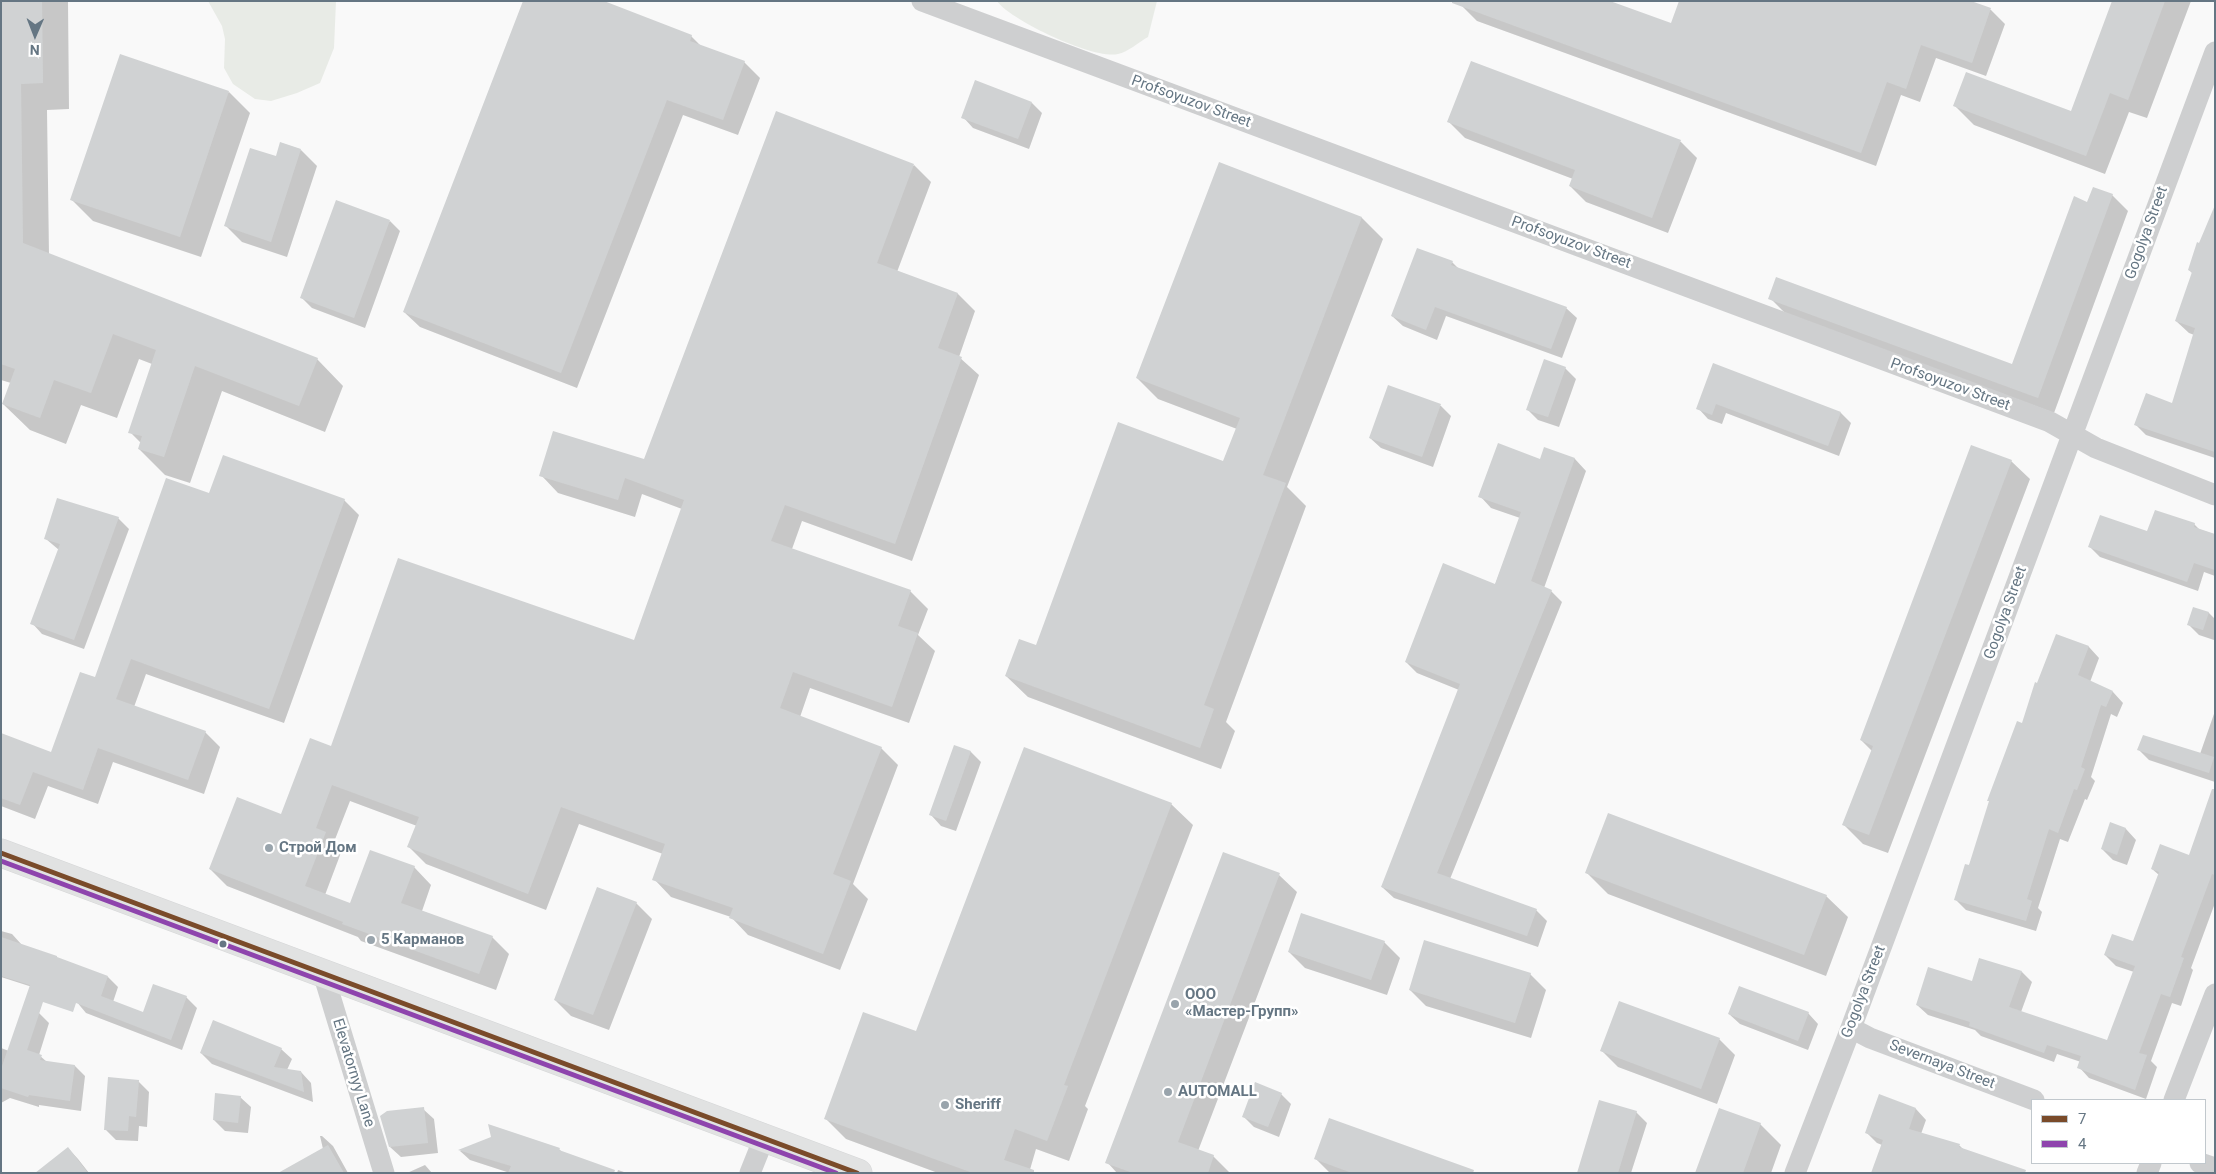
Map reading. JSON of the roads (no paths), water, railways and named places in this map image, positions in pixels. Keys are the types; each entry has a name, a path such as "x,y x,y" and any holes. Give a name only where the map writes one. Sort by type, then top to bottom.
{"street":[{"name":"Profsoyuzov Street","path":"922,1 2050,422 2096,448 2215,495"},
{"name":"Gogolya Street","path":"1795,1173 1851,1028 2215,52"},
{"path":"1,853 858,1173"},
{"name":"Elevatornyy Lane","path":"323,973 384,1173"},
{"path":"2174,1099 2215,994"},
{"name":"Severnaya Street","path":"1851,1028 1870,1038 2031,1099"},
{"path":"750,1173 764,1138"},
{"path":"2203,1164 2215,1168"}],"place":[{"name":"Строй Дом","path":"269,848"},
{"name":"5 Карманов","path":"371,940"},
{"name":"ООО «Мастер-Групп»","path":"1175,1004"},
{"name":"AUTOMALL","path":"1168,1092"},
{"name":"Sheriff","path":"945,1105"}]}
